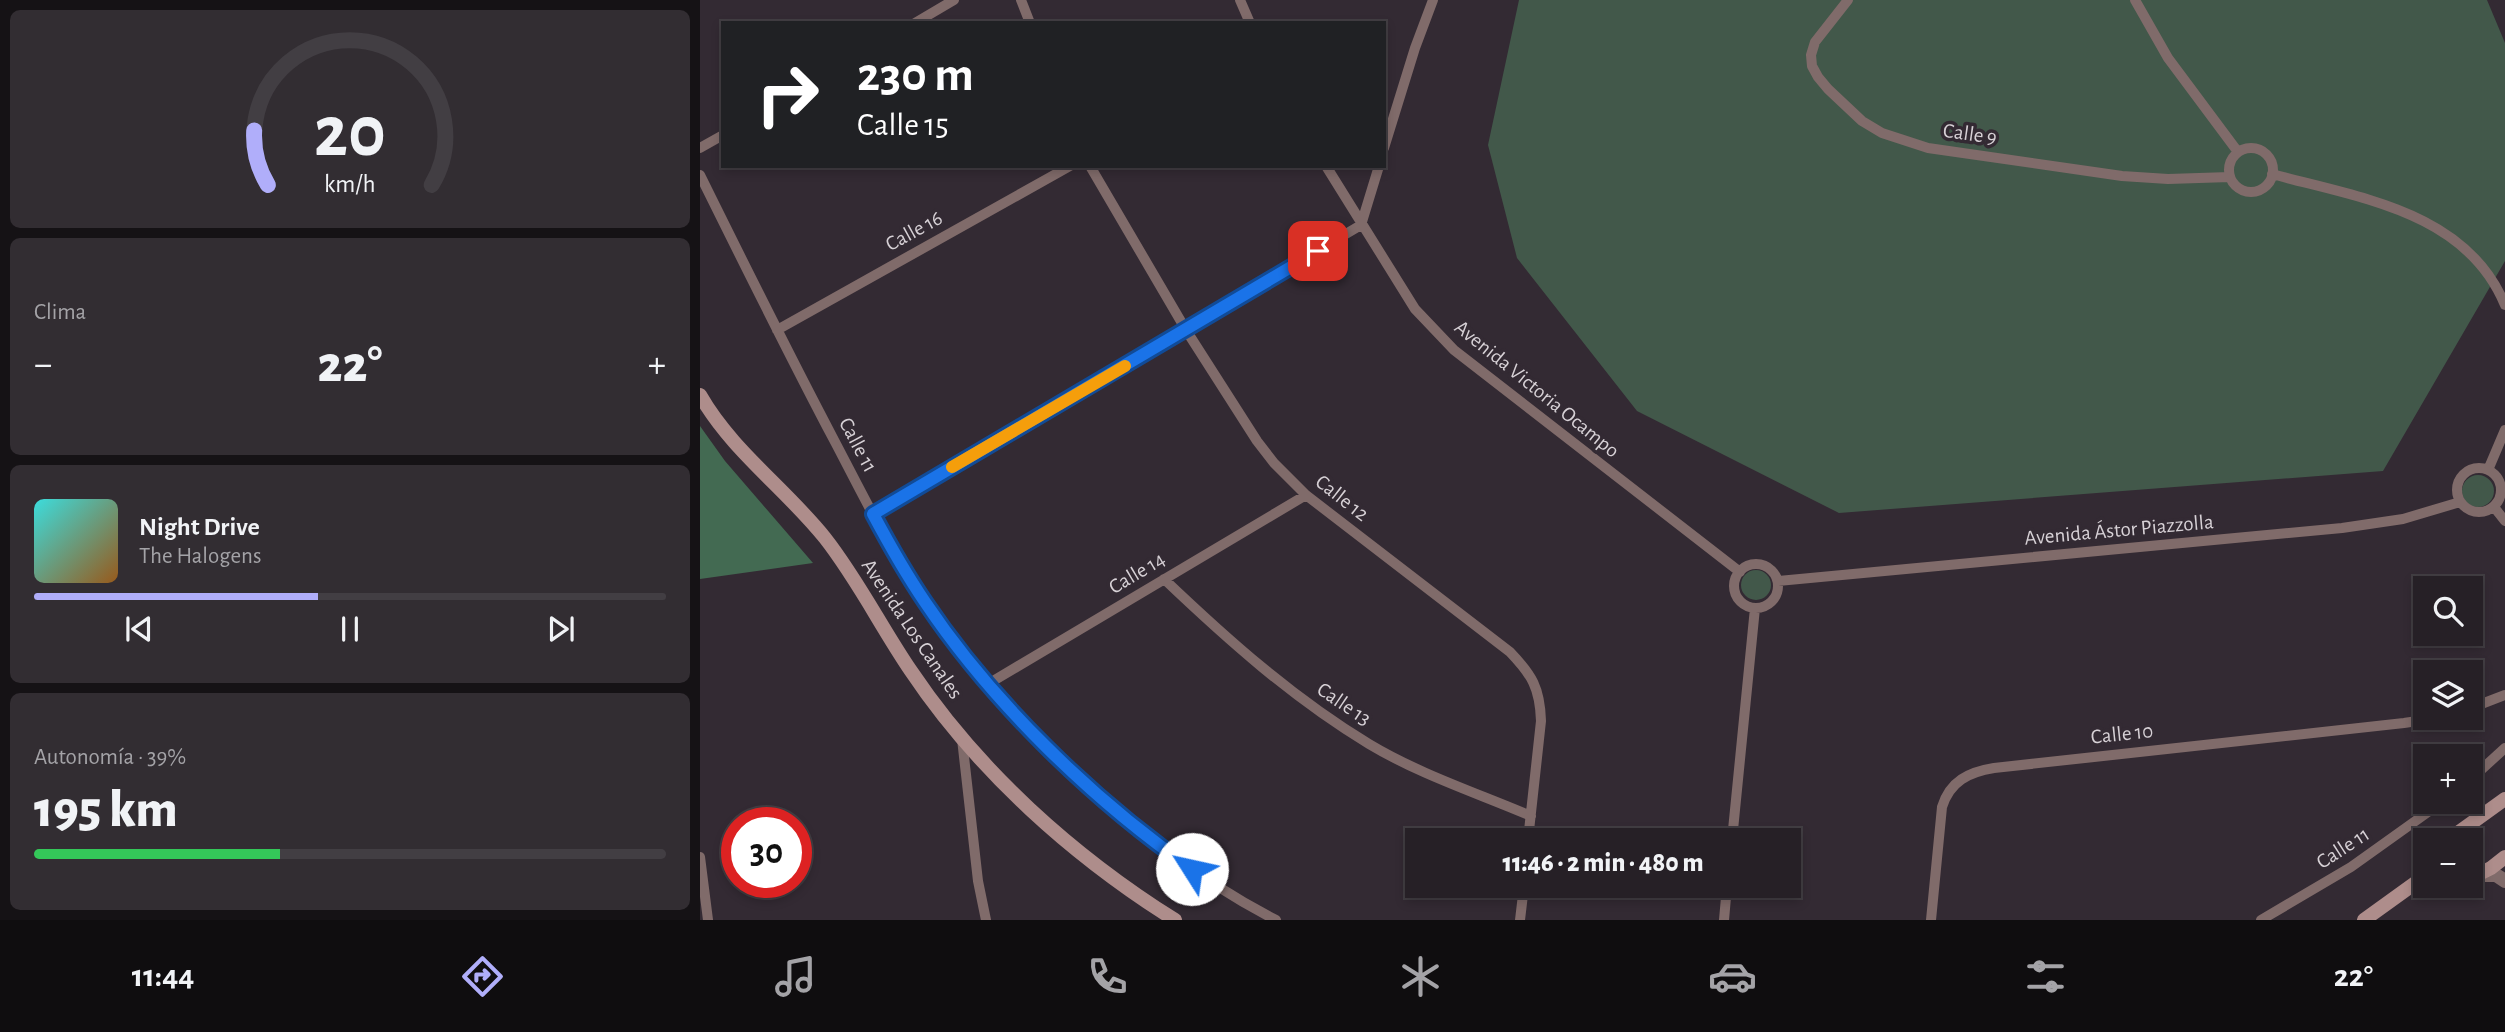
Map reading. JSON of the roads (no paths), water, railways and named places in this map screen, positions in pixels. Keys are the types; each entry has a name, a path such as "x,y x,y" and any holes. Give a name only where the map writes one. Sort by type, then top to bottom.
{"main road":[{"name":"Avenida Los Canales","path":"700,395 732,441 823,536 857,584 912,673 962,737 1014,793 1054,830 1128,890 1175,920"},
{"path":"2465,828 2505,799"},
{"path":"2483,872 2505,857"},
{"path":"2364,920 2413,885"}],"street":[{"path":"918,21 954,0"},
{"path":"1021,0 1029,21"},
{"path":"1240,0 1249,21"},
{"path":"1386,142 1433,0"},
{"name":"Calle 9","path":"1848,0 1815,42 1811,55 1812,66 1828,89 1862,121 1882,133 1928,148 2122,176 2168,179 2230,177"},
{"path":"2135,0 2168,58 2238,152"},
{"path":"700,148 721,136"},
{"path":"2251,148 2264,152 2272,163 2272,174 2267,185 2254,192 2239,189 2230,177 2230,163 2238,152 2251,148"},
{"name":"Calle 16","path":"776,330 1066,168"},
{"name":"Calle 12","path":"1091,168 1186,330 1256,441 1274,463 1306,495 1496,640 1524,667 1535,683 1540,701 1541,721 1530,828"},
{"name":"Avenida Victoria Ocampo","path":"1327,168 1415,309 1454,350 1740,572"},
{"path":"873,514 1361,225 1378,168"},
{"path":"2272,174 2394,208 2438,227 2476,258 2505,305"},
{"name":"Calle 11","path":"700,175 776,330 873,514 925,603 988,684 1020,719 1104,800 1157,845 1209,881 1276,920"},
{"path":"2488,470 2505,430"},
{"path":"2460,502 2457,488 2463,475 2474,469 2488,470 2494,474 2500,486 2498,501 2494,507 2505,522"},
{"name":"Calle 14","path":"988,684 1306,495"},
{"name":"Avenida Ástor Piazzolla","path":"1778,581 2342,528 2403,519 2460,502 2472,512 2487,511 2494,507"},
{"path":"1758,564 1771,570 1778,581 1779,588 1773,601 1762,608 1748,607 1737,598 1734,584 1740,572 1751,565 1758,564"},
{"name":"Calle 13","path":"1164,579 1233,644 1277,680 1370,745 1531,816"},
{"path":"1733,828 1755,608"},
{"path":"2483,703 2505,695"},
{"name":"Calle 10","path":"1931,920 1942,807 1947,794 1966,775 1994,768 2413,722"},
{"path":"962,737 978,881 986,920"},
{"path":"2483,768 2505,748"},
{"name":"Calle 11","path":"2261,920 2351,867 2425,814"},
{"path":"700,857 708,920"},
{"path":"2483,876 2496,875 2505,881"},
{"path":"1520,920 1523,898"},
{"path":"1724,920 1726,898"}]}
